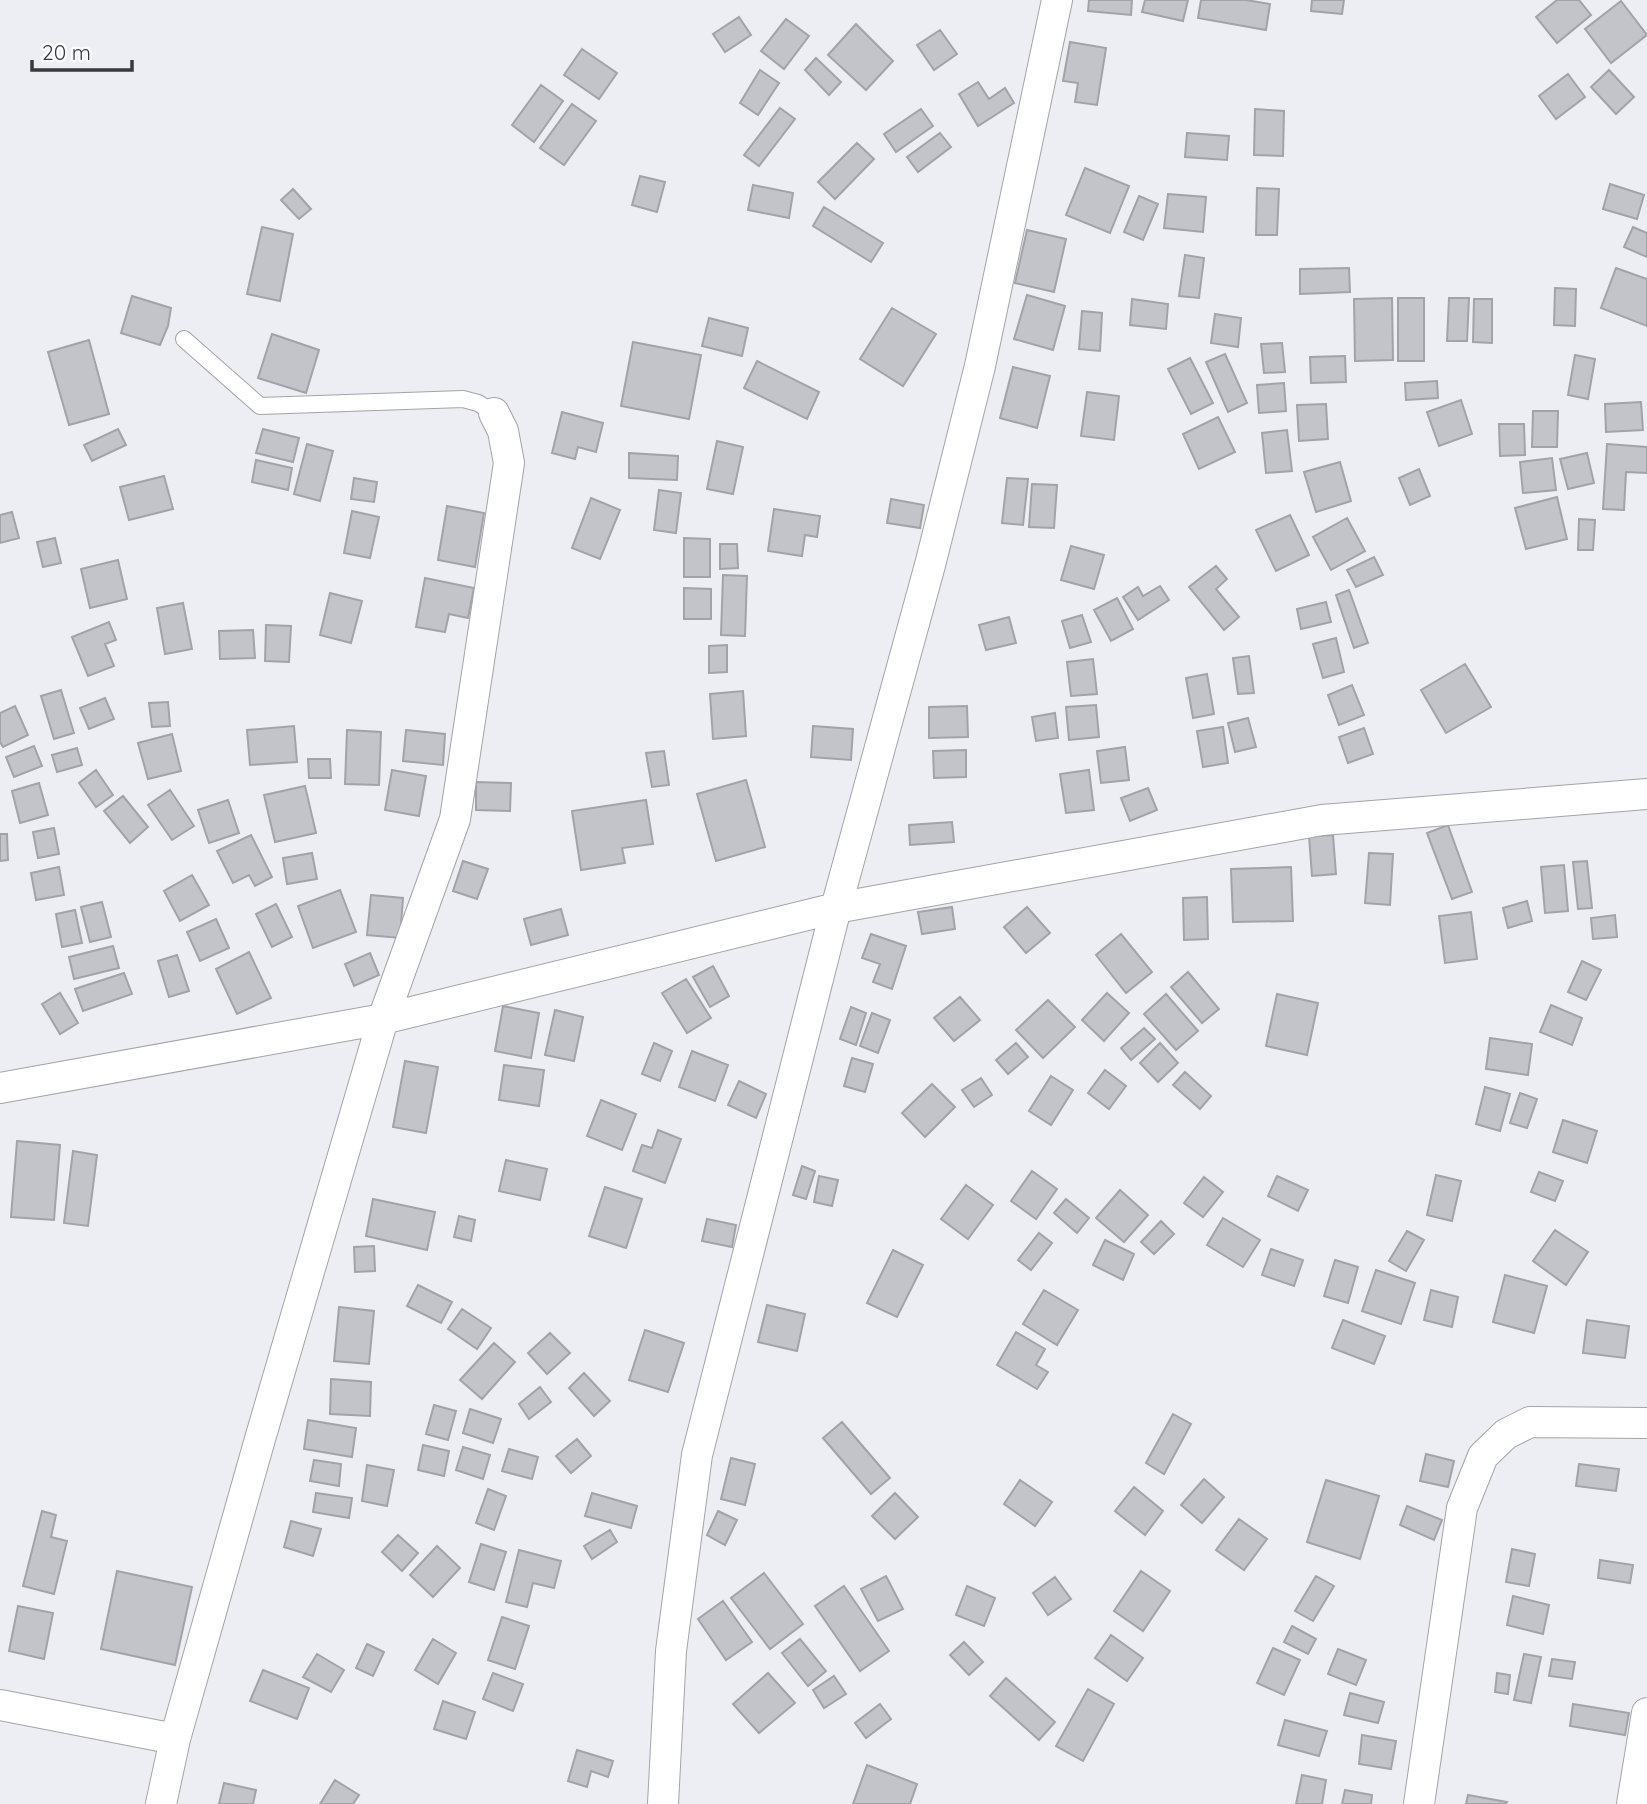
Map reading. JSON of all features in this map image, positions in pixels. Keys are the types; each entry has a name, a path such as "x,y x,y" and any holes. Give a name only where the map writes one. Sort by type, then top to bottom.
{"street":[{"path":"663,1804 671,1651 697,1455 836,908 926,578 980,366 1057,0"},
{"path":"161,1804 175,1739 383,1019 455,819 509,463 503,431 494,413"},
{"path":"0,1088 383,1019 836,908 1322,820 1647,794"},
{"path":"1419,1804 1462,1508 1483,1456 1506,1434 1530,1422 1647,1423"},
{"path":"0,1705 175,1739"},
{"path":"1632,1804 1647,1713"}],"lane":[{"path":"184,339 260,406 463,399 478,403 494,413"}],"building":[{"path":"1089,0 1132,0 1131,15 1088,11"},
{"path":"1145,0 1188,0 1183,21 1142,12"},
{"path":"1201,0 1246,0 1270,4 1266,30 1198,18"},
{"path":"1312,0 1344,0 1342,14 1311,11"},
{"path":"1557,0 1579,0 1591,15 1557,43 1536,17"},
{"path":"1621,1 1647,35 1611,63 1585,29"},
{"path":"739,17 751,35 725,52 713,34"},
{"path":"786,19 809,36 784,69 761,51"},
{"path":"856,24 893,61 866,90 828,55"},
{"path":"940,30 957,54 934,70 917,45"},
{"path":"1070,42 1106,48 1097,105 1075,102 1078,83 1063,81"},
{"path":"582,49 617,73 599,99 564,75"},
{"path":"816,58 841,82 829,95 805,70"},
{"path":"760,70 779,83 758,115 740,103"},
{"path":"1609,70 1634,97 1616,114 1591,87"},
{"path":"1568,74 1585,97 1556,119 1539,96"},
{"path":"978,82 989,99 1005,88 1014,103 978,126 959,94"},
{"path":"541,85 563,101 534,142 512,125"},
{"path":"572,104 596,121 564,165 540,148"},
{"path":"780,108 795,119 759,166 744,155"},
{"path":"921,109 933,126 896,152 884,134"},
{"path":"1255,109 1284,111 1283,156 1254,155"},
{"path":"940,133 951,147 918,172 907,157"},
{"path":"1187,133 1229,136 1227,160 1185,157"},
{"path":"857,143 874,159 835,199 818,182"},
{"path":"1085,168 1129,186 1110,233 1066,215"},
{"path":"640,176 665,182 657,212 632,205"},
{"path":"1610,184 1644,195 1637,219 1603,209"},
{"path":"753,185 793,193 789,218 748,210"},
{"path":"1257,188 1279,189 1277,235 1256,235"},
{"path":"293,189 311,209 299,219 281,200"},
{"path":"1168,194 1206,197 1203,232 1164,228"},
{"path":"1139,196 1158,204 1143,240 1124,232"},
{"path":"824,207 883,243 871,262 813,226"},
{"path":"262,227 293,234 280,301 247,294"},
{"path":"1633,227 1647,233 1647,257 1624,247"},
{"path":"1027,230 1066,239 1054,292 1015,283"},
{"path":"1185,255 1204,258 1199,298 1179,296"},
{"path":"1349,268 1350,292 1300,294 1300,269"},
{"path":"1616,268 1647,279 1647,326 1601,308"},
{"path":"1555,288 1576,289 1575,326 1554,325"},
{"path":"1027,295 1065,306 1053,350 1014,339"},
{"path":"132,296 171,308 168,326 160,345 121,333"},
{"path":"1392,298 1393,360 1355,361 1354,299"},
{"path":"1398,298 1424,298 1424,361 1398,361"},
{"path":"1449,298 1469,298 1467,341 1447,341"},
{"path":"1132,299 1168,304 1166,329 1130,325"},
{"path":"1474,299 1492,299 1492,343 1473,342"},
{"path":"892,308 936,334 903,386 860,359"},
{"path":"1082,311 1102,313 1100,351 1079,349"},
{"path":"1215,314 1241,318 1238,347 1211,343"},
{"path":"709,318 748,328 742,356 702,346"},
{"path":"272,334 319,350 306,393 258,378"},
{"path":"89,340 109,414 69,425 48,352"},
{"path":"633,342 701,355 689,419 621,406"},
{"path":"1282,343 1285,372 1264,373 1261,344"},
{"path":"1225,354 1247,403 1228,412 1206,362"},
{"path":"1575,355 1595,359 1588,399 1568,395"},
{"path":"1345,356 1346,382 1311,383 1310,357"},
{"path":"1190,358 1213,403 1191,414 1168,369"},
{"path":"757,361 819,392 807,419 744,388"},
{"path":"1013,367 1050,376 1037,428 1000,418"},
{"path":"1437,381 1438,398 1406,400 1405,383"},
{"path":"1284,383 1286,411 1259,413 1257,385"},
{"path":"1087,392 1119,396 1114,440 1081,436"},
{"path":"1461,400 1472,434 1439,446 1427,412"},
{"path":"1641,402 1643,430 1606,432 1605,404"},
{"path":"1326,404 1328,439 1299,441 1297,405"},
{"path":"1533,411 1558,411 1557,447 1532,447"},
{"path":"562,412 603,423 596,452 578,447 575,459 552,453"},
{"path":"1218,417 1235,452 1199,469 1183,434"},
{"path":"1499,424 1524,424 1525,455 1500,456"},
{"path":"118,429 126,445 92,461 84,445"},
{"path":"263,429 299,438 293,462 256,453"},
{"path":"1287,430 1292,471 1266,473 1262,433"},
{"path":"717,441 743,447 733,494 707,489"},
{"path":"307,444 333,451 320,501 294,494"},
{"path":"1607,444 1647,447 1647,473 1626,472 1624,510 1603,509"},
{"path":"629,453 678,456 677,480 629,478"},
{"path":"1587,453 1594,483 1568,489 1560,459"},
{"path":"1552,458 1556,490 1523,493 1520,462"},
{"path":"256,460 292,468 288,490 252,482"},
{"path":"1340,462 1351,501 1316,512 1304,472"},
{"path":"1419,469 1430,496 1410,505 1399,478"},
{"path":"164,476 173,509 129,520 120,487"},
{"path":"354,478 377,482 374,502 351,499"},
{"path":"1007,478 1028,479 1023,525 1002,523"},
{"path":"1032,484 1057,485 1054,528 1029,527"},
{"path":"659,490 681,493 676,533 654,530"},
{"path":"1557,497 1567,539 1526,549 1515,508"},
{"path":"591,498 620,510 600,559 572,548"},
{"path":"891,499 924,505 920,528 887,523"},
{"path":"447,506 484,513 475,567 438,560"},
{"path":"774,509 820,516 817,537 805,535 802,556 768,551"},
{"path":"352,511 379,517 370,558 344,553"},
{"path":"12,512 19,538 0,543 0,515"},
{"path":"1290,515 1309,555 1276,571 1256,530"},
{"path":"1347,518 1365,551 1331,570 1313,537"},
{"path":"1579,519 1595,520 1593,550 1578,550"},
{"path":"55,538 61,563 43,567 37,542"},
{"path":"684,538 710,539 710,577 684,577"},
{"path":"720,544 737,544 738,568 720,569"},
{"path":"1071,546 1104,555 1094,589 1061,580"},
{"path":"1374,557 1383,575 1356,587 1347,570"},
{"path":"118,560 127,599 90,608 81,569"},
{"path":"1216,566 1227,579 1216,589 1239,617 1224,630 1189,587"},
{"path":"723,575 747,576 745,636 721,635"},
{"path":"425,578 474,588 468,618 449,614 445,632 416,627"},
{"path":"1160,586 1169,600 1138,620 1123,597 1138,587 1143,596"},
{"path":"684,588 711,589 711,619 684,619"},
{"path":"1349,590 1368,643 1354,648 1336,595"},
{"path":"330,593 362,601 351,643 320,635"},
{"path":"1117,598 1133,629 1111,641 1094,610"},
{"path":"1326,602 1331,622 1301,629 1297,609"},
{"path":"183,603 192,649 165,654 157,608"},
{"path":"1082,615 1091,642 1070,648 1062,621"},
{"path":"1009,617 1016,643 986,650 979,625"},
{"path":"109,622 116,640 105,644 114,666 88,676 72,637"},
{"path":"266,625 291,626 289,662 265,661"},
{"path":"253,630 255,658 220,659 219,631"},
{"path":"1336,638 1344,672 1323,678 1313,644"},
{"path":"727,645 727,672 709,673 709,646"},
{"path":"1249,656 1254,693 1238,694 1233,658"},
{"path":"1093,659 1097,694 1071,696 1067,662"},
{"path":"1465,664 1491,707 1446,733 1421,690"},
{"path":"1207,674 1214,714 1193,718 1186,678"},
{"path":"1352,685 1364,715 1339,725 1328,695"},
{"path":"61,690 74,733 54,739 41,696"},
{"path":"743,691 746,736 713,739 710,694"},
{"path":"105,698 114,719 89,729 80,708"},
{"path":"168,702 170,726 152,727 149,703"},
{"path":"1096,705 1099,737 1069,740 1066,707"},
{"path":"15,706 28,735 3,747 0,742 0,713"},
{"path":"967,706 968,737 929,738 929,707"},
{"path":"1055,713 1058,738 1036,741 1032,717"},
{"path":"1248,718 1256,747 1235,752 1228,723"},
{"path":"294,726 297,762 250,765 247,730"},
{"path":"813,726 853,729 851,760 811,757"},
{"path":"1223,727 1228,763 1203,767 1197,731"},
{"path":"1364,728 1373,754 1348,763 1339,737"},
{"path":"347,730 381,732 379,785 345,784"},
{"path":"406,730 445,734 443,765 403,761"},
{"path":"172,734 181,771 148,779 138,743"},
{"path":"34,746 42,766 14,777 6,757"},
{"path":"1125,747 1129,780 1101,783 1097,751"},
{"path":"77,748 82,765 57,772 52,755"},
{"path":"966,750 966,777 934,778 933,751"},
{"path":"664,751 669,785 652,787 646,753"},
{"path":"308,759 330,759 331,778 309,778"},
{"path":"96,770 113,795 96,807 79,783"},
{"path":"392,770 426,776 419,816 385,810"},
{"path":"1089,770 1094,810 1066,813 1060,774"},
{"path":"746,780 765,847 716,861 697,794"},
{"path":"476,782 511,783 510,811 476,810"},
{"path":"39,783 48,815 20,823 12,791"},
{"path":"305,786 316,833 275,842 264,795"},
{"path":"1148,788 1157,810 1130,821 1121,798"},
{"path":"170,790 194,826 172,840 148,805"},
{"path":"123,796 148,827 130,843 104,811"},
{"path":"228,800 239,833 209,843 198,810"},
{"path":"646,800 653,844 622,848 625,863 581,870 572,811"},
{"path":"952,822 954,842 910,845 909,825"},
{"path":"1448,825 1472,892 1452,899 1427,833"},
{"path":"54,828 59,854 38,858 33,832"},
{"path":"0,834 7,834 8,860 0,861"},
{"path":"251,835 272,877 255,886 249,875 233,883 217,851"},
{"path":"1333,835 1336,874 1312,876 1309,836"},
{"path":"312,853 317,879 287,884 283,858"},
{"path":"1369,853 1393,854 1390,905 1365,903"},
{"path":"463,861 488,869 477,899 453,891"},
{"path":"1587,861 1592,908 1578,909 1573,862"},
{"path":"1564,865 1568,911 1545,913 1541,867"},
{"path":"59,867 64,895 36,900 31,873"},
{"path":"1291,867 1293,921 1233,922 1231,869"},
{"path":"192,875 209,905 180,921 164,891"},
{"path":"340,890 356,932 313,948 298,906"},
{"path":"371,895 403,898 400,938 367,935"},
{"path":"1207,897 1208,939 1184,940 1183,898"},
{"path":"1527,901 1532,921 1508,928 1503,908"},
{"path":"102,902 111,937 90,942 81,907"},
{"path":"276,904 292,937 272,947 256,914"},
{"path":"952,907 955,929 922,934 918,912"},
{"path":"1027,907 1050,933 1026,953 1004,927"},
{"path":"561,909 568,935 531,945 524,919"},
{"path":"75,910 82,943 62,947 56,914"},
{"path":"1471,912 1477,959 1445,963 1439,916"},
{"path":"1615,915 1617,937 1593,939 1591,918"},
{"path":"216,919 229,948 200,961 187,932"},
{"path":"871,934 906,946 892,989 873,982 880,964 862,958"},
{"path":"1121,934 1152,972 1126,993 1096,955"},
{"path":"113,946 119,968 74,979 69,957"},
{"path":"249,952 271,998 237,1014 216,969"},
{"path":"370,953 379,975 354,986 345,964"},
{"path":"177,955 189,991 169,997 158,961"},
{"path":"1582,961 1601,970 1586,1000 1568,992"},
{"path":"713,966 729,996 710,1007 693,977"},
{"path":"1188,972 1219,1009 1202,1023 1171,987"},
{"path":"124,973 132,994 83,1011 75,989"},
{"path":"686,979 711,1018 687,1033 662,993"},
{"path":"60,993 78,1023 60,1034 42,1004"},
{"path":"1107,993 1129,1013 1104,1041 1082,1020"},
{"path":"1166,994 1198,1031 1176,1050 1144,1014"},
{"path":"1277,994 1318,1003 1307,1055 1266,1046"},
{"path":"960,997 980,1020 954,1041 934,1018"},
{"path":"1048,1000 1075,1027 1043,1058 1016,1030"},
{"path":"1551,1005 1582,1018 1572,1045 1540,1032"},
{"path":"503,1006 539,1013 531,1058 495,1051"},
{"path":"851,1007 866,1013 856,1045 840,1039"},
{"path":"555,1010 583,1017 574,1061 545,1055"},
{"path":"872,1013 890,1020 878,1053 860,1046"},
{"path":"1144,1028 1155,1039 1131,1060 1121,1048"},
{"path":"1490,1038 1532,1044 1528,1075 1486,1069"},
{"path":"654,1043 672,1051 660,1081 642,1074"},
{"path":"1016,1043 1028,1057 1008,1074 996,1060"},
{"path":"1160,1043 1178,1063 1158,1082 1140,1063"},
{"path":"692,1051 728,1065 715,1101 679,1087"},
{"path":"852,1058 873,1064 865,1092 844,1086"},
{"path":"405,1061 438,1067 426,1133 393,1127"},
{"path":"504,1065 544,1070 539,1106 499,1100"},
{"path":"1105,1070 1126,1086 1109,1109 1088,1093"},
{"path":"1185,1072 1211,1096 1200,1109 1173,1085"},
{"path":"1051,1076 1073,1090 1051,1125 1029,1111"},
{"path":"981,1078 992,1095 974,1107 962,1090"},
{"path":"739,1081 766,1094 756,1118 728,1105"},
{"path":"932,1084 955,1107 925,1137 902,1113"},
{"path":"1485,1087 1510,1094 1500,1131 1476,1124"},
{"path":"1520,1093 1537,1099 1527,1128 1510,1123"},
{"path":"601,1100 636,1114 622,1150 587,1136"},
{"path":"1563,1120 1597,1131 1587,1163 1553,1152"},
{"path":"658,1130 681,1139 665,1183 633,1171 642,1145 652,1148"},
{"path":"17,1141 60,1145 54,1220 11,1217"},
{"path":"73,1151 97,1155 88,1226 64,1223"},
{"path":"506,1160 547,1169 540,1200 499,1191"},
{"path":"802,1166 815,1171 806,1199 793,1195"},
{"path":"1032,1171 1057,1189 1036,1219 1011,1201"},
{"path":"1539,1172 1563,1181 1555,1201 1531,1192"},
{"path":"1436,1175 1461,1181 1452,1221 1427,1215"},
{"path":"819,1176 838,1180 832,1206 814,1202"},
{"path":"1277,1176 1308,1190 1298,1211 1268,1196"},
{"path":"1204,1177 1223,1192 1203,1217 1184,1203"},
{"path":"966,1185 993,1205 968,1239 941,1219"},
{"path":"605,1187 642,1199 626,1248 589,1236"},
{"path":"1120,1190 1148,1215 1124,1242 1096,1218"},
{"path":"373,1199 435,1212 427,1250 366,1236"},
{"path":"1066,1199 1089,1218 1077,1233 1054,1213"},
{"path":"459,1216 475,1220 471,1241 454,1237"},
{"path":"1223,1218 1260,1240 1243,1267 1207,1245"},
{"path":"707,1219 736,1225 732,1247 702,1241"},
{"path":"1161,1221 1174,1234 1154,1254 1141,1242"},
{"path":"1555,1230 1588,1252 1566,1285 1533,1261"},
{"path":"1407,1231 1424,1240 1406,1271 1389,1261"},
{"path":"1039,1233 1052,1243 1031,1270 1018,1260"},
{"path":"1105,1240 1134,1254 1123,1280 1093,1265"},
{"path":"374,1246 375,1271 355,1272 354,1247"},
{"path":"1271,1249 1303,1260 1294,1286 1262,1275"},
{"path":"893,1250 923,1265 897,1317 867,1303"},
{"path":"1335,1260 1358,1267 1348,1303 1324,1296"},
{"path":"1376,1270 1415,1283 1401,1324 1362,1311"},
{"path":"1505,1275 1547,1286 1534,1333 1493,1322"},
{"path":"418,1285 452,1302 441,1323 407,1306"},
{"path":"1044,1290 1078,1310 1057,1345 1023,1324"},
{"path":"1431,1290 1458,1297 1452,1327 1424,1320"},
{"path":"767,1305 805,1314 797,1351 758,1342"},
{"path":"339,1307 374,1311 369,1364 334,1361"},
{"path":"462,1309 491,1328 477,1349 448,1329"},
{"path":"1343,1320 1385,1336 1374,1364 1332,1348"},
{"path":"1587,1320 1629,1326 1625,1358 1583,1353"},
{"path":"645,1330 684,1343 668,1392 629,1380"},
{"path":"1016,1332 1045,1349 1036,1365 1048,1372 1037,1389 997,1365"},
{"path":"550,1333 570,1353 547,1374 528,1353"},
{"path":"494,1343 515,1362 482,1399 460,1380"},
{"path":"584,1373 610,1401 594,1416 569,1388"},
{"path":"331,1379 371,1382 370,1416 330,1414"},
{"path":"540,1387 551,1402 529,1419 519,1404"},
{"path":"434,1405 456,1411 448,1440 426,1434"},
{"path":"470,1409 501,1419 493,1443 463,1433"},
{"path":"1173,1414 1191,1424 1164,1474 1146,1463"},
{"path":"308,1420 356,1428 352,1457 304,1449"},
{"path":"842,1422 890,1478 871,1494 823,1438"},
{"path":"577,1439 591,1456 571,1473 556,1456"},
{"path":"423,1445 449,1451 444,1476 418,1470"},
{"path":"463,1447 490,1455 483,1479 456,1470"},
{"path":"509,1449 538,1457 532,1479 502,1471"},
{"path":"1426,1454 1454,1461 1448,1487 1420,1481"},
{"path":"731,1458 755,1464 745,1505 721,1499"},
{"path":"314,1460 341,1464 339,1486 310,1481"},
{"path":"1579,1464 1619,1469 1616,1491 1576,1486"},
{"path":"367,1465 394,1470 387,1506 362,1501"},
{"path":"1204,1479 1224,1497 1202,1523 1181,1505"},
{"path":"1020,1480 1052,1502 1035,1526 1004,1504"},
{"path":"1326,1480 1379,1496 1360,1559 1307,1542"},
{"path":"1134,1487 1163,1511 1145,1535 1115,1511"},
{"path":"488,1489 506,1496 494,1530 476,1523"},
{"path":"316,1493 352,1498 349,1518 313,1512"},
{"path":"592,1493 637,1506 631,1528 585,1516"},
{"path":"895,1493 918,1517 895,1539 872,1516"},
{"path":"1407,1506 1442,1520 1434,1540 1400,1525"},
{"path":"42,1511 56,1515 51,1537 67,1541 54,1594 23,1586"},
{"path":"718,1511 737,1520 725,1545 707,1535"},
{"path":"1239,1519 1267,1539 1244,1570 1216,1550"},
{"path":"291,1521 321,1529 313,1556 284,1547"},
{"path":"610,1530 617,1542 592,1559 584,1546"},
{"path":"398,1535 418,1553 402,1571 382,1552"},
{"path":"481,1544 506,1552 494,1590 469,1582"},
{"path":"437,1546 460,1568 433,1597 410,1575"},
{"path":"1512,1549 1535,1554 1529,1586 1506,1582"},
{"path":"519,1550 561,1561 554,1588 533,1583 527,1607 506,1602"},
{"path":"1600,1560 1633,1565 1630,1583 1598,1578"},
{"path":"117,1571 192,1587 175,1665 101,1649"},
{"path":"1141,1571 1170,1591 1143,1631 1114,1611"},
{"path":"764,1573 803,1624 770,1649 731,1598"},
{"path":"886,1576 903,1609 878,1621 861,1589"},
{"path":"1316,1576 1334,1586 1313,1621 1295,1611"},
{"path":"1055,1577 1071,1599 1048,1615 1033,1593"},
{"path":"844,1586 889,1651 860,1671 815,1606"},
{"path":"967,1586 995,1598 984,1626 956,1615"},
{"path":"1513,1596 1549,1605 1543,1634 1507,1625"},
{"path":"723,1601 752,1642 726,1660 698,1619"},
{"path":"18,1606 53,1613 44,1659 9,1651"},
{"path":"502,1617 529,1626 515,1669 488,1660"},
{"path":"1292,1626 1316,1639 1308,1654 1284,1642"},
{"path":"1111,1635 1143,1658 1127,1681 1095,1658"},
{"path":"433,1639 456,1653 438,1684 415,1670"},
{"path":"800,1639 826,1671 808,1686 782,1653"},
{"path":"964,1642 983,1662 969,1675 950,1655"},
{"path":"367,1644 384,1652 373,1676 356,1668"},
{"path":"1273,1648 1300,1660 1284,1695 1257,1683"},
{"path":"1338,1649 1366,1660 1356,1685 1328,1674"},
{"path":"317,1654 344,1670 331,1692 303,1677"},
{"path":"1524,1654 1541,1657 1531,1703 1514,1700"},
{"path":"1552,1659 1575,1662 1572,1679 1549,1676"},
{"path":"263,1670 309,1688 297,1719 250,1701"},
{"path":"493,1673 523,1684 513,1711 483,1699"},
{"path":"768,1673 795,1703 759,1733 733,1704"},
{"path":"1497,1673 1510,1675 1508,1694 1495,1692"},
{"path":"834,1676 846,1694 824,1708 813,1690"},
{"path":"1006,1678 1055,1722 1039,1740 990,1696"},
{"path":"1088,1689 1114,1704 1083,1761 1056,1746"},
{"path":"1350,1693 1384,1702 1378,1723 1344,1715"},
{"path":"443,1701 475,1712 466,1739 434,1729"},
{"path":"880,1704 891,1719 866,1738 855,1723"},
{"path":"1573,1704 1629,1713 1625,1735 1570,1726"},
{"path":"1285,1720 1327,1731 1319,1756 1278,1745"},
{"path":"1362,1735 1396,1741 1391,1769 1359,1764"},
{"path":"577,1750 613,1761 608,1777 591,1771 587,1787 568,1781"},
{"path":"867,1765 917,1784 910,1804 853,1804"},
{"path":"1302,1775 1326,1780 1322,1804 1296,1804"},
{"path":"335,1780 359,1795 353,1804 320,1804"},
{"path":"224,1783 256,1790 253,1804 219,1804"},
{"path":"1345,1790 1372,1795 1371,1804 1342,1804"},
{"path":"1468,1795 1507,1802 1466,1804"}]}
